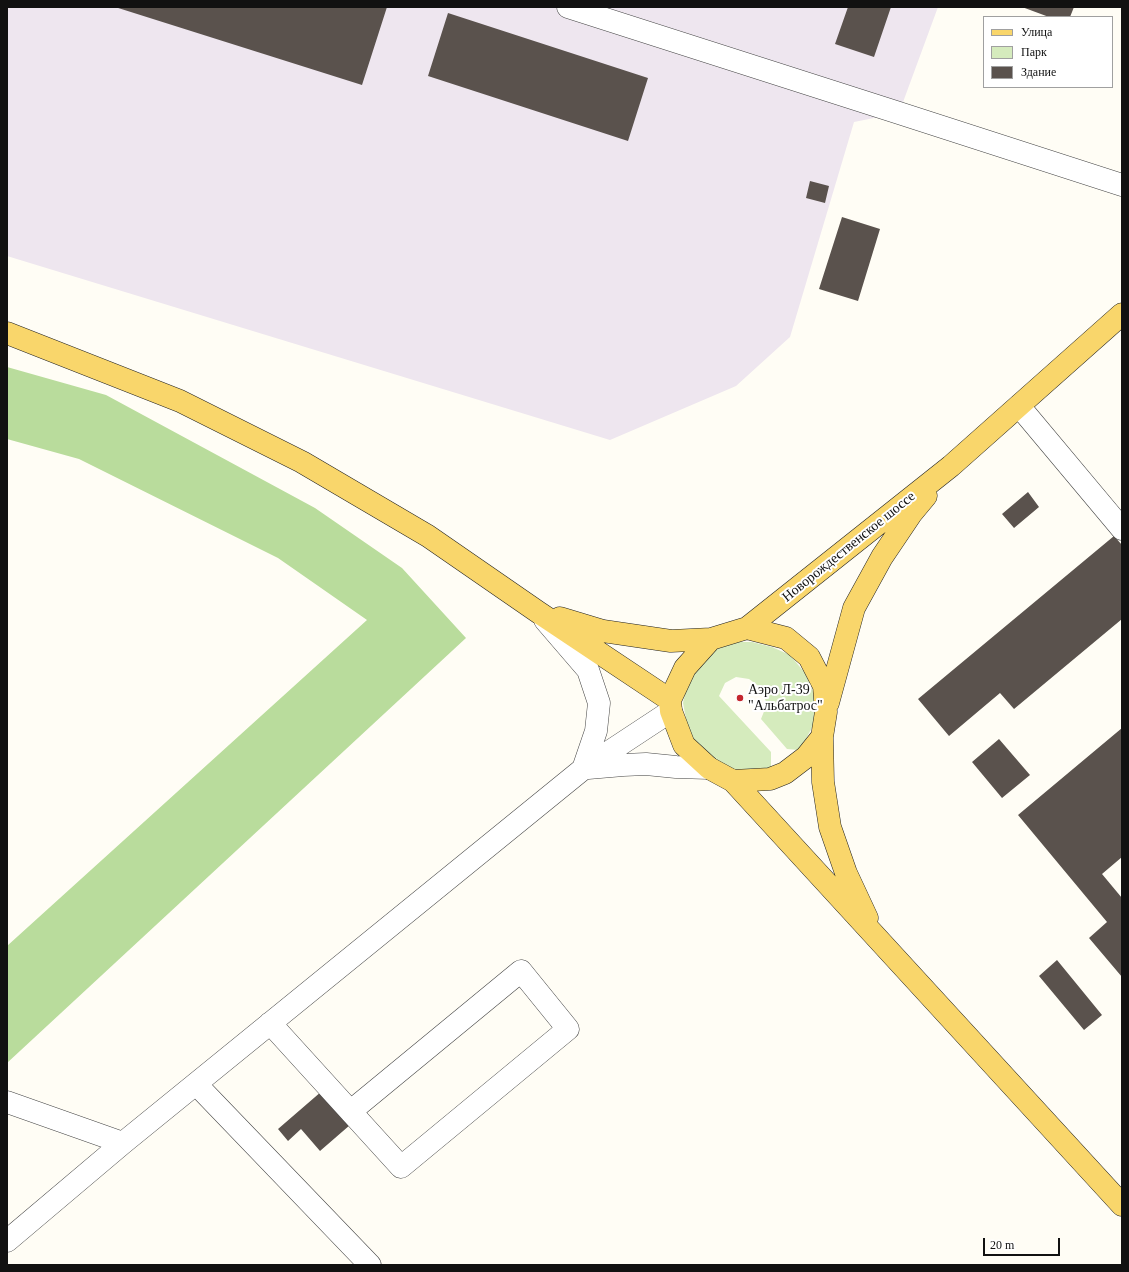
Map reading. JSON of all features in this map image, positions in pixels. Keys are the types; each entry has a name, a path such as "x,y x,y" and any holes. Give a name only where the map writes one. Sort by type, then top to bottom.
{"main road":[{"name":"Новорождественское шоссе","path":"538,612 603,631 672,641 711,639 748,628 950,466 1122,314"},
{"path":"7,333 180,401 302,462 428,536 671,706 684,745 709,768 733,781 1122,1204"},
{"name":"Новорождественское шоссе","path":"876,937 846,873 830,827 823,782 822,737 826,712 854,608 882,557 912,514 950,466"},
{"name":"Новорождественское шоссе","path":"748,628 786,638 809,656 824,686 826,712"},
{"path":"671,706 685,668 711,639"},
{"path":"733,781 770,779 785,772 806,756 822,737"}],"street":[{"path":"568,7 1122,185"},
{"path":"1019,406 1122,529"},
{"path":"538,612 588,670 599,703 596,731 583,769"},
{"path":"7,1241 123,1143 583,769 671,706"},
{"path":"583,769 646,764 676,768 709,768"},
{"path":"270,1023 401,1167 568,1029 521,971 351,1111"},
{"path":"196,1084 370,1265"},
{"path":"7,1102 123,1143"}],"shaded area":[{"path":"7,7 938,7 899,113 854,122 790,337 736,386 610,440 7,256"}],"green space":[{"path":"7,367 106,395 315,508 402,568 466,638 7,1063 7,946 367,620 278,558 79,459 7,439"},
{"path":"729,642 752,642 772,647 790,655 805,673 814,694 816,720 799,750 787,749 761,719 767,704 760,687 749,679 736,677 725,683 719,696 771,752 771,768 750,772 729,769 712,760 696,744 688,729 683,703 687,684 712,650"}],"building":[{"path":"115,7 387,7 362,85"},
{"path":"848,7 891,7 874,57 835,44"},
{"path":"1022,7 1074,7 1070,16 1046,16"},
{"path":"448,13 648,78 628,141 428,76"},
{"path":"810,181 829,186 825,203 806,198"},
{"path":"842,217 880,229 858,301 819,289"},
{"path":"1028,492 1039,507 1014,528 1002,514"},
{"path":"1114,536 1122,545 1122,619 1014,709 1000,693 949,736 918,699"},
{"path":"1122,728 1122,857 1102,874 1122,898 1122,977 1089,938 1107,922 1018,815"},
{"path":"999,739 1030,775 1002,798 972,762"},
{"path":"1057,960 1102,1015 1084,1030 1039,976"},
{"path":"322,1091 350,1125 320,1151 301,1129 288,1141 278,1129"}],"place":[{"name":"Аэро Л-39 \"Альбатрос\"","path":"740,698"}]}
